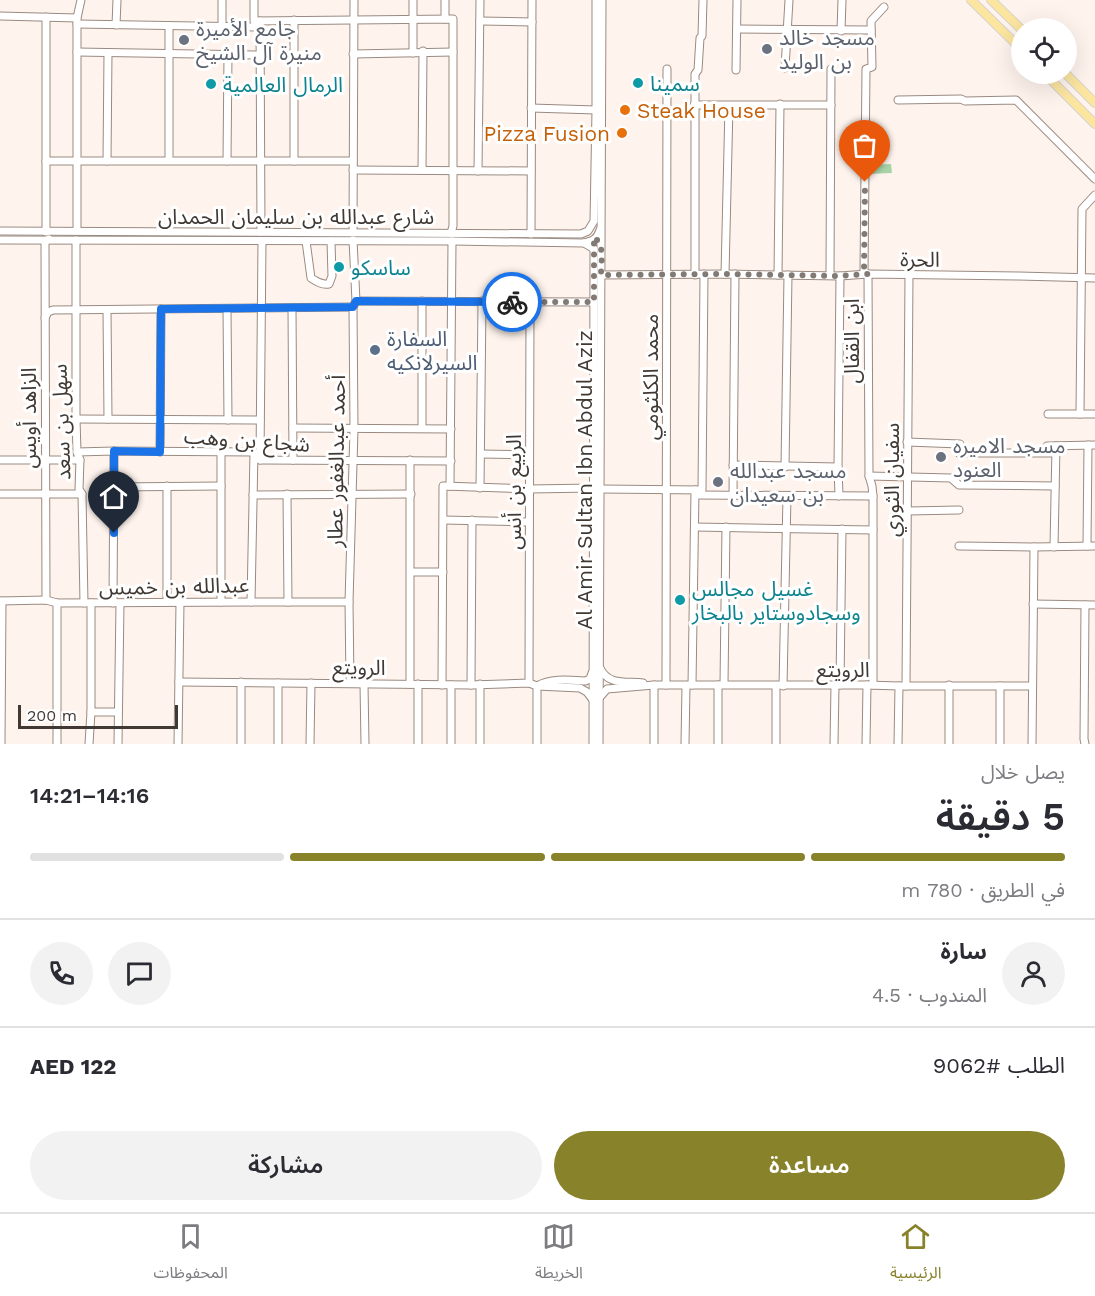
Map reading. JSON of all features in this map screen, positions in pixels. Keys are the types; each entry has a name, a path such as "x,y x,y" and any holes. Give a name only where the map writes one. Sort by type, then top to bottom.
{"main road":[{"path":"971,0 1011,39"},
{"path":"991,0 1011,19"},
{"path":"1055,84 1095,124"},
{"path":"1076,84 1095,103"}],"street":[{"path":"77,231 77,21 81,0"},
{"path":"116,25 117,0"},
{"path":"222,0 222,27"},
{"path":"254,0 261,55 261,232"},
{"name":"أحمد عبدالغفور عطار","path":"350,683 349,602 354,429 354,0"},
{"path":"413,0 413,53"},
{"path":"442,685 444,520 451,461 453,226 453,52 446,0"},
{"path":"478,171 480,0"},
{"path":"531,234 532,0"},
{"path":"592,225 581,234 588,237 584,243 598,249 600,243 595,238 592,225 596,110 596,0"},
{"name":"Al Amir Sultan Ibn Abdul Aziz","path":"597,488 594,302 602,216 602,0"},
{"path":"695,274 694,105 695,74 698,70 702,36 703,0"},
{"path":"736,70 737,0"},
{"path":"785,68 789,0"},
{"path":"841,31 842,0"},
{"path":"737,29 871,30 871,21 884,7"},
{"path":"0,16 46,17 116,25 222,27 294,20 449,19"},
{"path":"46,17 46,232"},
{"path":"294,20 294,161"},
{"path":"480,21 532,22"},
{"path":"169,26 169,160"},
{"name":"ابن القفال","path":"866,744 870,685 873,530 873,496 869,476 868,274 864,272 866,69 872,67 871,30"},
{"path":"422,170 423,51"},
{"path":"77,52 261,55"},
{"path":"354,54 453,52"},
{"path":"107,161 108,53"},
{"path":"227,160 228,54"},
{"name":"محمد الكلثومي","path":"666,685 667,69"},
{"path":"830,275 831,69"},
{"path":"898,100 1016,100 1095,179"},
{"path":"778,275 780,104"},
{"path":"694,105 831,105"},
{"path":"725,274 729,106"},
{"path":"531,108 596,110"},
{"path":"46,161 353,161"},
{"path":"353,170 531,171"},
{"path":"1080,414 1082,209 1095,195"},
{"path":"595,238 600,231 602,216"},
{"name":"شارع عبدالله بن سليمان الحمدان","path":"0,231 261,232 584,243 595,238"},
{"name":"شارع عبدالله بن سليمان الحمدان","path":"452,237 588,234 595,238"},
{"name":"شارع عبدالله بن سليمان الحمدان","path":"0,240 331,241 353,236"},
{"name":"الزاهد أويس","path":"46,600 45,244 50,239"},
{"name":"سهل بن سعد","path":"76,240 76,419 88,603 91,712 89,744"},
{"path":"260,460 262,241"},
{"path":"306,241 311,278 324,285 330,284 332,276 331,241"},
{"name":"Al Amir Sultan Ibn Abdul Aziz","path":"593,744 596,699 601,275 598,249"},
{"path":"686,744 698,492 704,274"},
{"path":"733,495 735,274"},
{"name":"الحرة","path":"601,275 840,276 868,274 1095,278"},
{"path":"785,467 788,275"},
{"name":"سفيان الثوري","path":"898,744 908,511 909,275"},
{"path":"839,496 840,276"},
{"path":"422,301 422,428"},
{"path":"45,318 48,312 53,310 292,308 422,301 594,302"},
{"path":"480,488 482,301"},
{"name":"الربيع بن أنس","path":"529,683 530,302"},
{"path":"292,308 293,460"},
{"path":"160,452 161,309"},
{"path":"227,309 228,420"},
{"path":"107,310 108,419"},
{"path":"1048,414 1095,414"},
{"path":"76,419 260,420"},
{"path":"293,428 451,429"},
{"path":"908,442 960,444"},
{"path":"959,453 1056,449 1092,445 1087,546"},
{"path":"1047,446 1056,449"},
{"path":"1054,547 1056,449"},
{"path":"114,451 118,744"},
{"name":"شجاع بن وهب","path":"77,452 254,452 260,460 451,461"},
{"path":"221,452 221,602"},
{"path":"251,602 254,452"},
{"path":"481,454 529,455"},
{"path":"0,460 80,460"},
{"path":"410,460 414,684 418,744"},
{"path":"733,465 838,467"},
{"path":"869,476 951,478 959,485 1055,486"},
{"path":"167,486 167,602"},
{"path":"114,487 221,486"},
{"path":"447,486 529,489 666,489 733,495 873,496"},
{"path":"0,494 82,494"},
{"path":"287,494 288,602"},
{"path":"253,495 411,494"},
{"path":"776,744 787,496"},
{"path":"908,511 959,510"},
{"path":"444,520 529,522"},
{"path":"471,685 472,520"},
{"path":"695,527 873,530"},
{"path":"718,744 726,527"},
{"path":"834,744 838,685 842,529"},
{"path":"960,546 1095,546"},
{"path":"1032,744 1034,547"},
{"path":"411,572 443,572"},
{"name":"عبدالله بن خميس","path":"1,601 46,600 57,603 349,602"},
{"path":"1,601 1,744"},
{"path":"57,603 57,744"},
{"path":"178,744 180,603"},
{"path":"1034,604 1095,605"},
{"path":"1084,605 1085,744"},
{"path":"537,744 537,686 544,682 585,681 590,679 596,669 611,679 654,685"},
{"name":"الرويتع","path":"179,682 442,685 529,683 537,686 580,688 596,699"},
{"path":"241,682 241,744"},
{"path":"278,683 278,744"},
{"path":"310,744 311,683"},
{"path":"364,684 365,744"},
{"path":"480,684 480,744"},
{"path":"451,685 451,744"},
{"path":"596,699 607,688 654,685"},
{"path":"654,685 654,744"},
{"name":"الرويتع","path":"654,685 1032,686"},
{"path":"949,685 949,744"},
{"path":"1000,686 1000,744"},
{"name":"Al Amir Sultan Ibn Abdul Aziz","path":"596,699 599,744"},
{"path":"91,712 118,712"}],"green space":[{"path":"891,164 892,173 868,174 868,165"}],"way so far":[{"path":"512,302 594,302 594,237 602,248 601,275 840,276 868,274 864,272 865,182"}],"place":[{"name":"جامع الأميرة منيرة آل الشيخ","path":"184,40"},
{"name":"مسجد خالد بن الوليد","path":"767,49"},
{"name":"سمينا","path":"638,83"},
{"name":"الرمال العالمية","path":"211,84"},
{"name":"Steak House","path":"625,110"},
{"name":"Pizza Fusion","path":"622,133"},
{"name":"ساسكو","path":"339,267"},
{"name":"السفارة السيرلانكيه","path":"375,350"},
{"name":"مسجد الاميره العنود","path":"941,457"},
{"name":"مسجد عبدالله بن سعيدان","path":"718,482"},
{"name":"غسيل مجالس وسجادوستاير بالبخار","path":"680,600"}],"route":[{"path":"114,533 114,451 160,452 161,309 353,307 356,301 512,302"}]}
